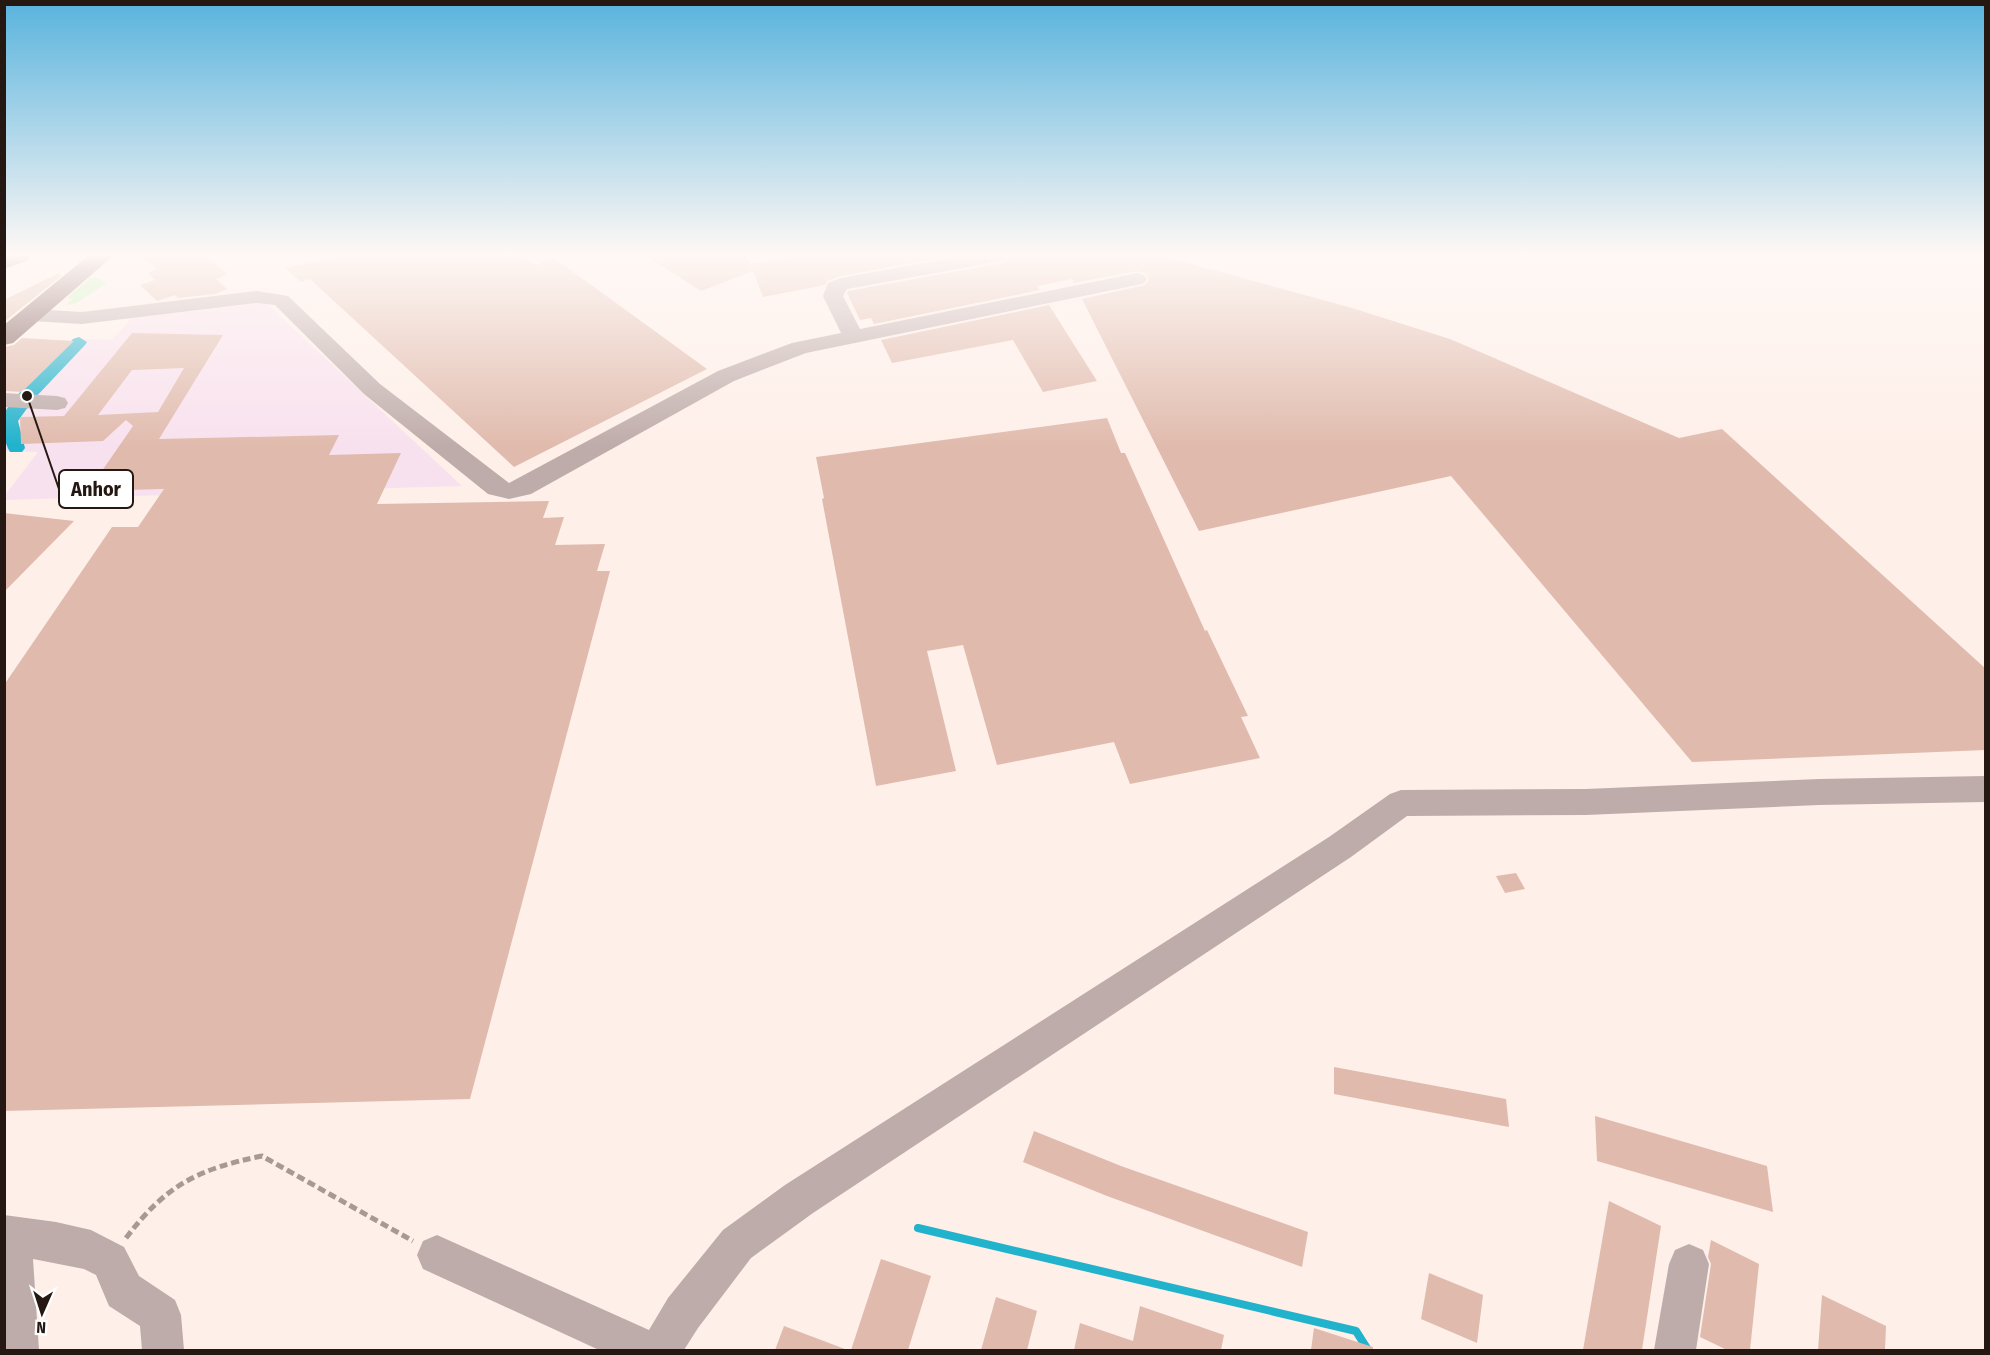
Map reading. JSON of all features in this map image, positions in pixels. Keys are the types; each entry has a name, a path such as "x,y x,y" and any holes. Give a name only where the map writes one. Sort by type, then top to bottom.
{"highway":[{"path":"4,338 26,319"}],"street":[{"path":"301,319 372,389 497,488 509,491 522,488 726,376 800,348 940,319"},
{"path":"844,319 853,337"},
{"path":"4,400 57,403"},
{"path":"661,1350 683,1313 737,1244 799,1199 1340,847 1401,803 1586,802 1819,792 1986,789"},
{"path":"18,1350 8,1236 56,1242 91,1250 110,1261 124,1291 160,1315 163,1350"},
{"path":"437,1255 646,1350"},
{"path":"1675,1350 1689,1264"}],"path":[{"path":"110,1261 133,1227 174,1189 214,1167 262,1156 437,1255"}],"shaded area":[{"path":"131,319 283,319 462,486 5,500 5,495 38,452 5,451 4,418 76,339 112,340"}],"building":[{"path":"354,319 638,319 707,369 514,467"},
{"path":"872,319 897,319 874,324"},
{"path":"981,319 1058,319 1097,381 1043,392 1013,340 892,363 881,340"},
{"path":"1092,319 1388,319 1450,339 1679,438 1722,429 1986,669 1986,750 1692,762 1451,476 1199,531"},
{"path":"132,333 223,335 159,439 339,435 329,455 401,453 377,504 549,501 543,518 564,517 555,545 605,544 597,571 610,571 470,1099 4,1111 4,685 112,527 138,527 164,489 88,491 133,426 126,420 103,441 21,444 20,417 64,416","holes":["184,368 158,412 98,415 132,370"]},
{"path":"22,338 74,341 22,392 4,391 4,347 14,345"},
{"path":"1107,418 1121,453 1125,453 1205,631 1207,630 1248,716 1241,717 1260,758 1130,784 1114,742 997,765 963,645 927,651 956,771 876,786 816,457"},
{"path":"4,513 74,521 4,592"},
{"path":"1516,873 1525,889 1505,893 1496,876"},
{"path":"1334,1067 1506,1099 1509,1127 1334,1094"},
{"path":"1595,1116 1767,1166 1773,1212 1597,1161"},
{"path":"1034,1131 1121,1166 1308,1232 1302,1267 1107,1196 1023,1162"},
{"path":"1609,1201 1661,1226 1642,1350 1583,1350"},
{"path":"1711,1240 1759,1264 1750,1350 1727,1350 1700,1337 1711,1264 1708,1257"},
{"path":"881,1259 931,1276 908,1350 851,1350"},
{"path":"1429,1273 1483,1295 1477,1343 1421,1319"},
{"path":"1822,1295 1886,1326 1885,1350 1818,1350"},
{"path":"996,1297 1037,1311 1027,1350 981,1350"},
{"path":"1140,1306 1224,1335 1221,1350 1074,1350 1080,1323 1133,1341"},
{"path":"784,1326 845,1349 845,1350 775,1350"},
{"path":"1314,1328 1373,1347 1373,1350 1311,1350"}],"waterway":[{"path":"16,448 9,421 27,396 79,342"},
{"path":"918,1228 1356,1331 1368,1350"}],"place":[{"name":"Anhor","path":"27,396"}]}
